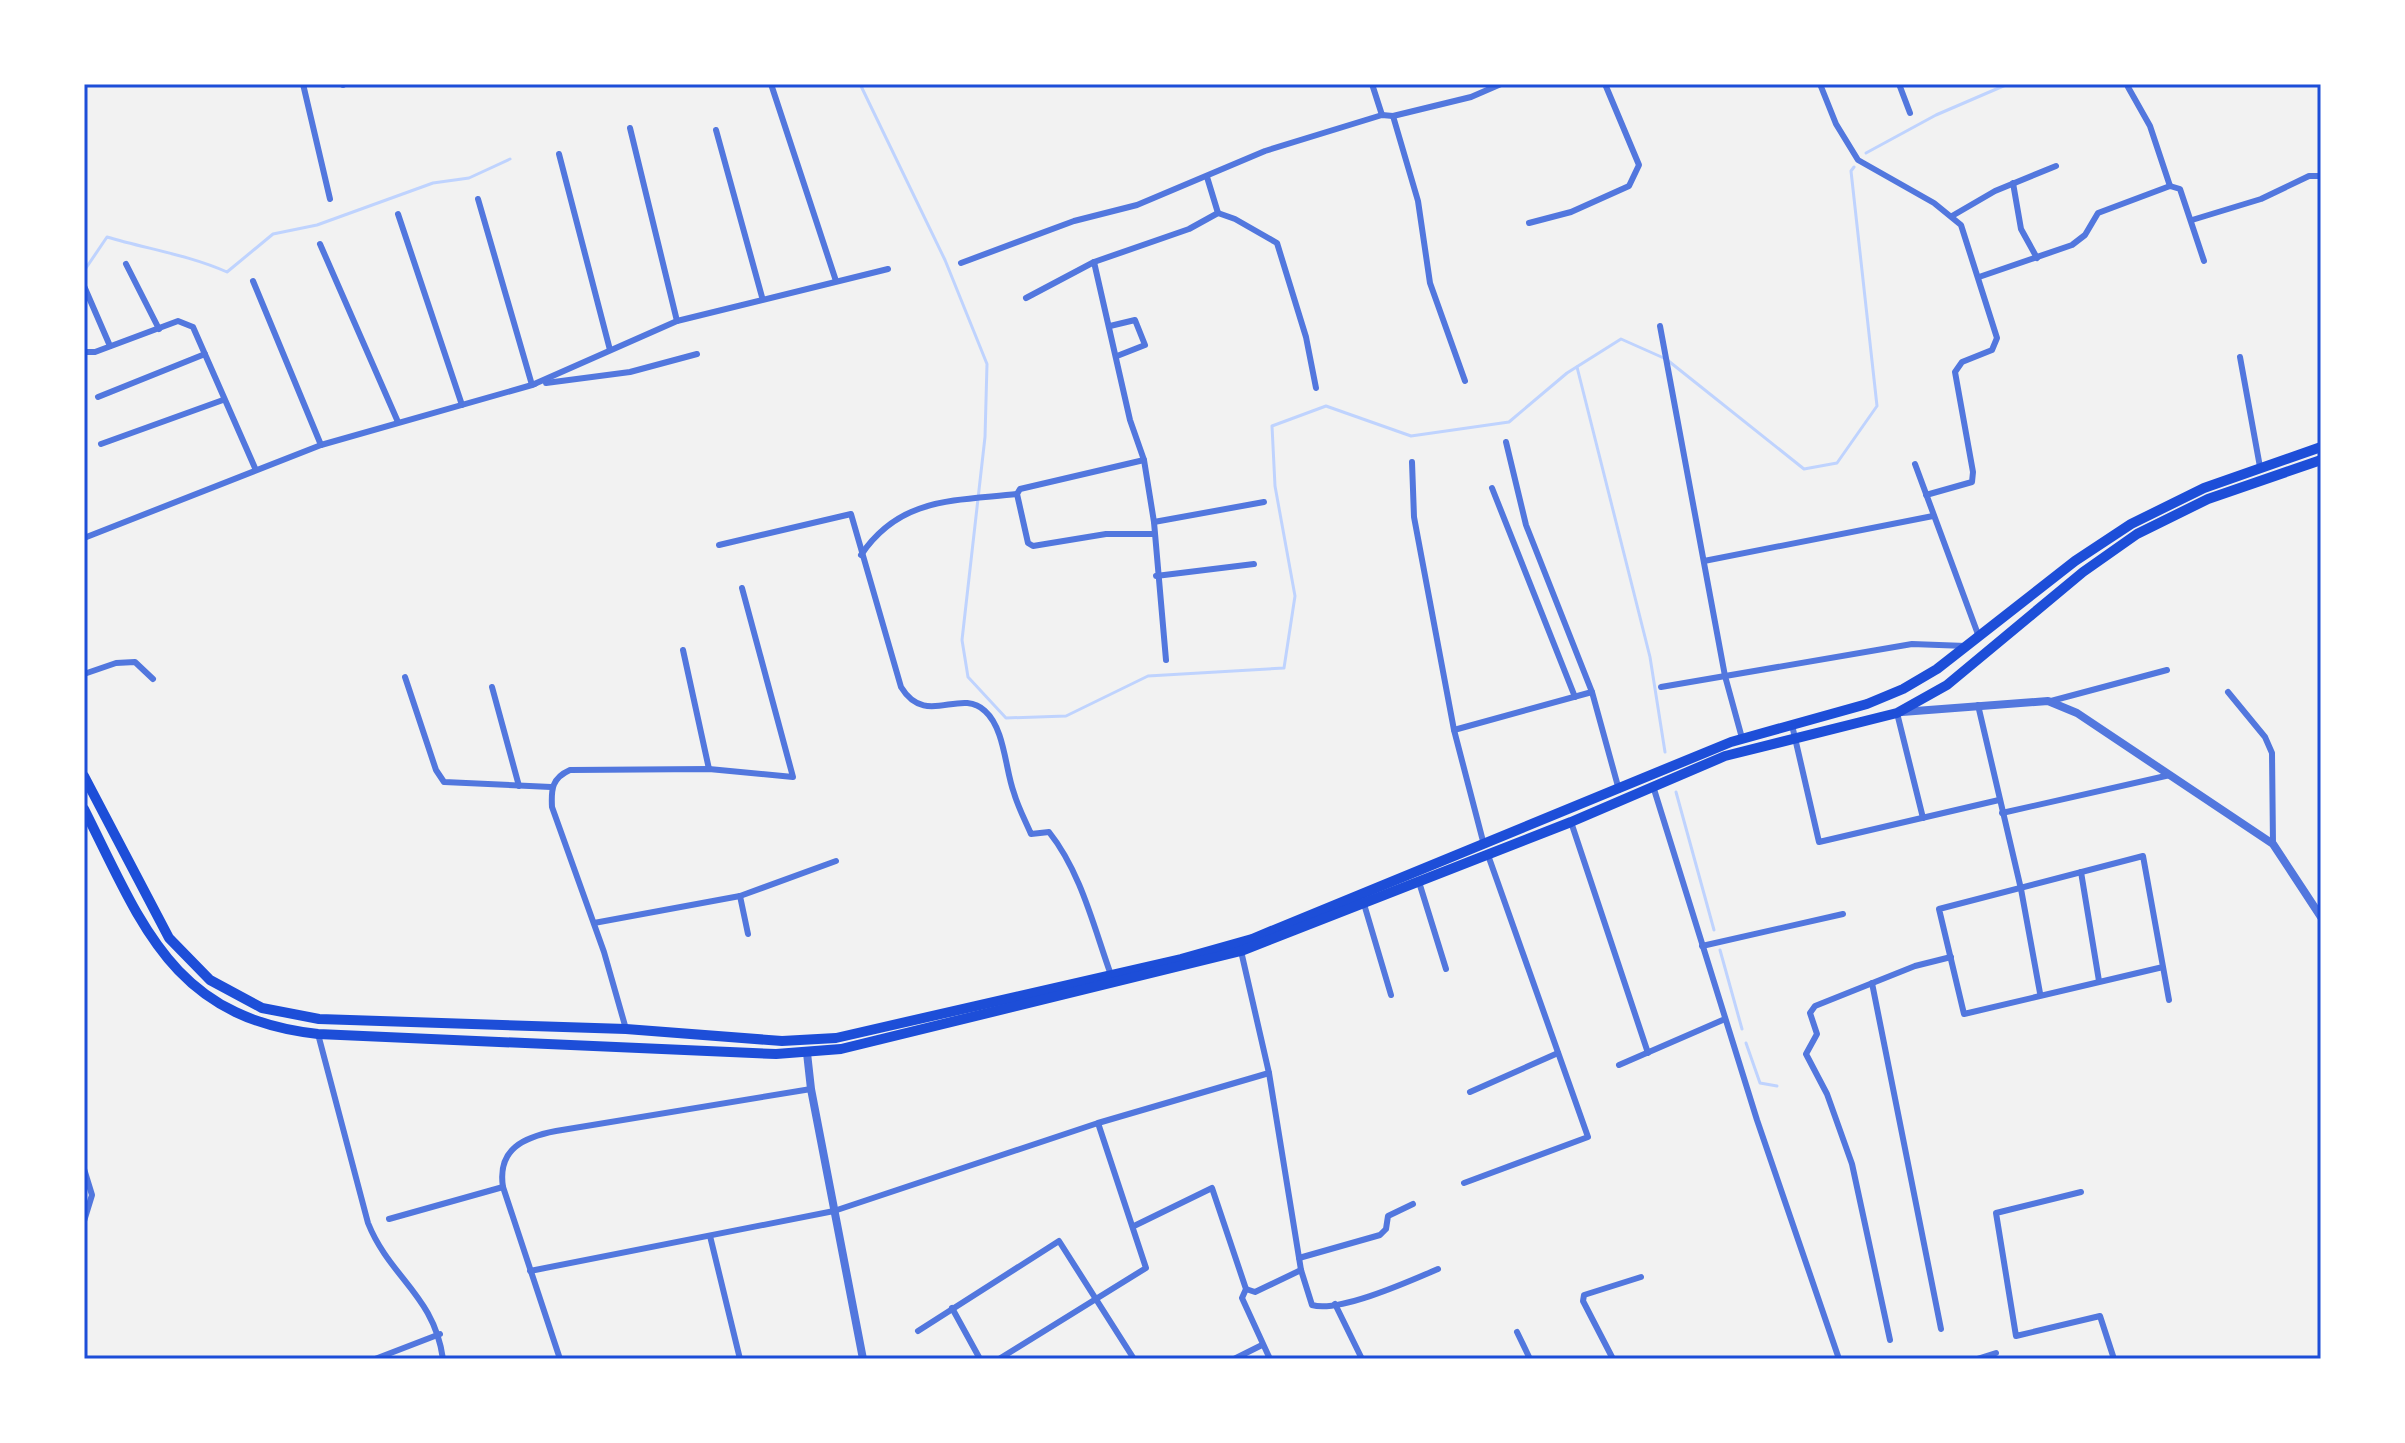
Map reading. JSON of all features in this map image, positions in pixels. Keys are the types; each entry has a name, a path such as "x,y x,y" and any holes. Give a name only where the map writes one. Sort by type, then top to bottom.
{"main road":[{"path":"84,776 169,938 195,967 235,995 262,1008 300,1017 626,1029 782,1041 827,1039 1043,996 1241,951 1364,904 1742,738 1894,693 1967,646 2075,561 2155,511 2260,467 2321,447"},
{"path":"84,809 144,929 184,978 218,1003 276,1027 318,1034 807,1053 874,1043 1111,975 1252,939 1486,850 1571,822 1736,752 1897,713 1947,685 2083,572 2137,534 2184,509 2321,460"},
{"path":"2075,561 2083,572"},
{"path":"546,1026 546,1043"}],"street":[{"path":"303,84 330,199"},
{"path":"771,84 836,281"},
{"path":"1372,84 1382,115"},
{"path":"961,263 1007,243 1137,205 1265,151 1382,115 1393,116 1471,97 1501,84"},
{"path":"1529,223 1571,212 1629,186 1635,180 1639,165 1605,84"},
{"path":"1820,84 1836,124 1858,160 1952,216 1967,234 1997,342 1988,353 1959,365 1954,376 1973,479 1967,486 1926,495"},
{"path":"1899,84 1910,113"},
{"path":"2128,87 2150,126 2170,186"},
{"path":"1393,116 1418,201 1430,283 1465,381"},
{"path":"630,128 677,321"},
{"path":"716,130 762,297"},
{"path":"559,154 610,350"},
{"path":"1952,216 2013,183 2056,166"},
{"path":"2192,220 2261,199 2309,176 2321,176"},
{"path":"1207,177 1218,213"},
{"path":"2013,183 2021,229 2037,258"},
{"path":"1979,277 2082,239 2098,213 2170,186 2180,189 2204,261"},
{"path":"478,199 532,385"},
{"path":"1026,298 1094,262 1189,229 1218,213 1277,243 1306,337 1316,388"},
{"path":"398,214 462,405"},
{"path":"320,244 398,422"},
{"path":"1094,262 1130,420 1144,460 1154,522 1156,576 1166,660"},
{"path":"126,264 159,329"},
{"path":"84,538 255,468 321,445 532,385 677,321 762,297 888,269"},
{"path":"253,281 321,445"},
{"path":"84,286 110,346"},
{"path":"1110,326 1135,320 1145,345 1117,356"},
{"path":"84,352 110,346 178,321 193,327 255,468"},
{"path":"1660,326 1725,676 1742,738"},
{"path":"98,397 205,354"},
{"path":"532,385 630,372 697,354"},
{"path":"2240,357 2260,467"},
{"path":"101,444 223,400"},
{"path":"1506,442 1526,525 1569,625 1592,692 1619,790"},
{"path":"1144,460 1020,489 1017,494 1028,543 1033,546 1106,534 1153,534"},
{"path":"1412,462 1414,517 1454,730 1486,850 1588,1137 1464,1183"},
{"path":"1915,464 1979,637"},
{"path":"1492,488 1575,697"},
{"path":"861,555 876,533 906,513 926,505 1017,494"},
{"path":"1154,522 1264,502"},
{"path":"719,545 851,514 901,687 915,703 933,708 970,704 986,711 1000,741 1022,815 1031,834 1049,832 1058,844 1073,872 1111,975"},
{"path":"1704,561 1933,516"},
{"path":"1156,576 1254,564"},
{"path":"626,1029 594,923 552,807 551,787 560,775 570,770 709,769 793,777 742,588"},
{"path":"1661,687 1912,644 1967,646"},
{"path":"683,650 709,769"},
{"path":"84,674 116,663 135,662 153,679"},
{"path":"1923,818 1897,713 2048,701 2167,670"},
{"path":"405,677 436,770 444,782 551,787"},
{"path":"492,687 519,786"},
{"path":"1454,730 1592,692"},
{"path":"2228,692 2265,737 2272,753 2273,844"},
{"path":"2048,701 2091,720 2273,844 2321,917"},
{"path":"1978,705 2021,889 2040,993"},
{"path":"1792,725 1819,842 1999,800"},
{"path":"2002,813 2170,775"},
{"path":"1653,786 1725,1019 1839,1359"},
{"path":"1571,822 1648,1053"},
{"path":"2163,967 2040,993 1964,1014 1939,909 2143,856 2169,1000"},
{"path":"594,923 740,896 836,861"},
{"path":"2081,872 2099,981"},
{"path":"1419,882 1446,969"},
{"path":"740,896 748,934"},
{"path":"1364,904 1391,995"},
{"path":"1702,946 1843,914"},
{"path":"1241,951 1269,1073 1301,1270 1312,1305 1321,1308 1374,1295 1438,1269"},
{"path":"1890,1340 1852,1164 1827,1094 1806,1054 1817,1034 1810,1015 1813,1008 1872,983 1951,957"},
{"path":"1872,983 1941,1329"},
{"path":"1619,1065 1725,1019"},
{"path":"318,1034 368,1223 381,1249 425,1304 440,1334 443,1359"},
{"path":"807,1053 811,1089 863,1359"},
{"path":"1470,1092 1558,1053"},
{"path":"530,1271 834,1211 1098,1123 1269,1073"},
{"path":"560,1359 503,1187 502,1167 510,1150 539,1134 811,1089"},
{"path":"999,1359 1146,1268 1098,1123"},
{"path":"84,1169 92,1195 84,1221"},
{"path":"389,1219 503,1187"},
{"path":"1134,1226 1212,1188 1246,1289 1242,1298 1270,1359"},
{"path":"2081,1192 1996,1213 2016,1336 2100,1316 2112,1359"},
{"path":"1299,1258 1380,1235 1386,1229 1388,1216 1413,1204"},
{"path":"710,1236 740,1359"},
{"path":"918,1331 1059,1241 1134,1359"},
{"path":"1246,1289 1255,1292 1301,1270"},
{"path":"1613,1359 1583,1301 1584,1295 1641,1277"},
{"path":"1335,1304 1362,1359"},
{"path":"952,1308 980,1359"},
{"path":"1517,1332 1530,1359"},
{"path":"375,1359 440,1334"},
{"path":"1234,1359 1262,1345"},
{"path":"1978,1359 1996,1353"}],"waterway":[{"path":"860,84 945,260 987,364 985,437 962,640 968,677 1006,718 1066,716 1148,676 1284,668 1295,596 1275,486 1272,426 1326,406 1411,436 1509,422 1567,373 1621,339 1666,359 1804,469 1837,463 1877,406 1851,171 1854,167"},
{"path":"1866,153 1936,115 2008,84"},
{"path":"84,271 107,237 227,272 273,234 317,225 433,183 469,178 510,159"},
{"path":"1577,367 1650,657 1665,752"},
{"path":"1676,792 1714,930"},
{"path":"1720,950 1742,1029"},
{"path":"1746,1043 1760,1083 1777,1086"}]}
